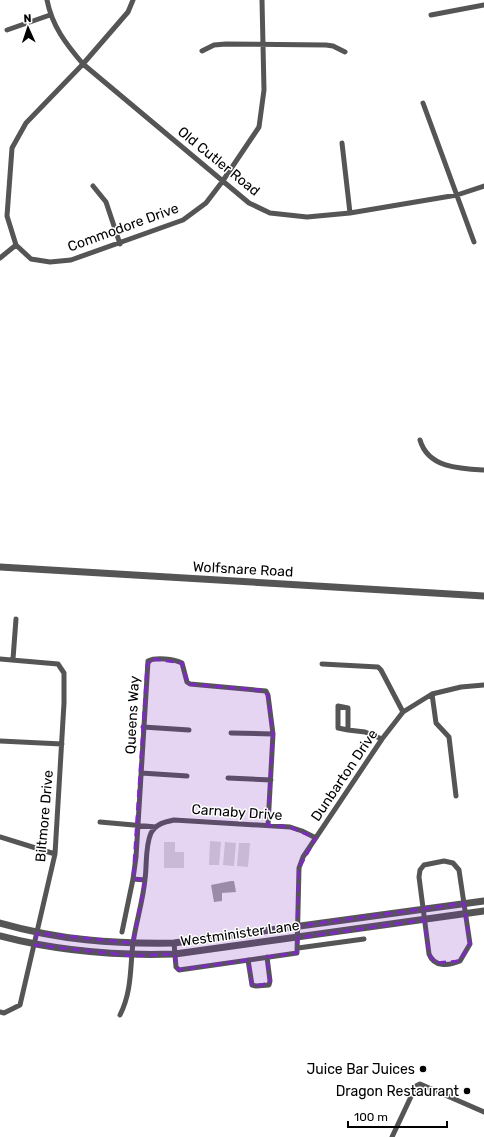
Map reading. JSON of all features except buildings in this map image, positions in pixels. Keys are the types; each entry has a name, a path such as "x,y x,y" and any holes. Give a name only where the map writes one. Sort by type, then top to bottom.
{"street":[{"name":"Old Cutler Road","path":"47,0 50,15 63,41 83,64 222,182 249,203 270,213 307,217 350,213 457,195 484,186"},
{"name":"Commodore Drive","path":"133,0 128,12 83,64 26,123 12,148 7,216 16,245 31,259 50,262 71,260 120,244 182,220 206,203 259,127 264,90 262,0"},
{"path":"431,15 484,5"},
{"path":"7,30 50,15"},
{"path":"202,51 214,45 264,44 326,45 333,46 345,52"},
{"path":"423,103 474,242"},
{"path":"342,143 350,213"},
{"path":"93,186 106,202 120,244"},
{"path":"0,258 16,245"},
{"path":"420,440 430,456 444,465 453,468 484,470"},
{"name":"Wolfsnare Road","path":"0,567 484,596"},
{"path":"13,659 16,619"},
{"name":"Biltmore Drive","path":"0,659 58,664 64,673 62,744 55,854 20,1005 4,1013 0,1012"},
{"name":"Queens Way","path":"122,932 133,879 138,825 148,662 153,659 178,661 182,663 186,671 187,682 190,684 266,691 268,695 273,734 272,780 268,825"},
{"path":"322,664 378,668 381,670 403,712"},
{"name":"Dunbarton Drive","path":"298,948 297,926 299,868 316,838 382,739 403,712 432,694 461,687 484,685"},
{"path":"432,694 436,723 449,737 456,796"},
{"path":"348,730 348,708 338,706 338,728 348,730 365,732 382,739"},
{"path":"143,727 189,730"},
{"path":"231,733 273,734"},
{"path":"0,741 62,744"},
{"path":"141,773 187,776"},
{"path":"228,778 272,780"},
{"name":"Carnaby Drive","path":"100,822 156,827 164,822 174,820 268,825 296,829 316,838"},
{"path":"120,1015 129,994 133,943 145,880 150,837 156,827"},
{"path":"0,837 55,854"},
{"path":"447,861 457,867 470,944 458,962 440,964 432,960 429,954 424,914 419,873 424,865 447,861"},
{"path":"133,879 145,880"},
{"name":"Westminister Lane","path":"0,936 35,945 132,956 175,954 298,938 424,914 464,908 484,901"},
{"name":"Westminister Lane","path":"0,923 37,933 78,940 133,943 174,943 297,926 424,914 464,908 484,911"},
{"path":"174,943 176,967 179,970 294,954 297,953 298,948 364,939"},
{"path":"248,960 252,985 269,985 270,981 267,957"},
{"path":"392,1137 416,1086 420,1084 484,1112"}],"highlighted area":[{"path":"153,659 182,663 188,684 261,690 268,695 273,734 268,825 290,827 316,838 299,868 297,926 464,903 470,944 460,961 435,963 429,954 424,920 298,938 297,953 267,957 270,983 256,986 252,985 248,960 179,970 176,967 175,954 132,956 35,945 37,933 133,943 145,880 133,879 147,665"}],"shaded area":[{"path":"210,841 221,842 219,865 209,865"},
{"path":"164,842 175,842 175,852 184,852 184,868 164,868"},
{"path":"225,842 236,843 234,866 223,865"},
{"path":"239,843 250,843 248,867 237,866"},
{"path":"234,881 236,892 222,893 222,901 214,902 211,885"}],"place":[{"name":"Juice Bar Juices","path":"423,1069"},
{"name":"Dragon Restaurant","path":"467,1091"}]}
